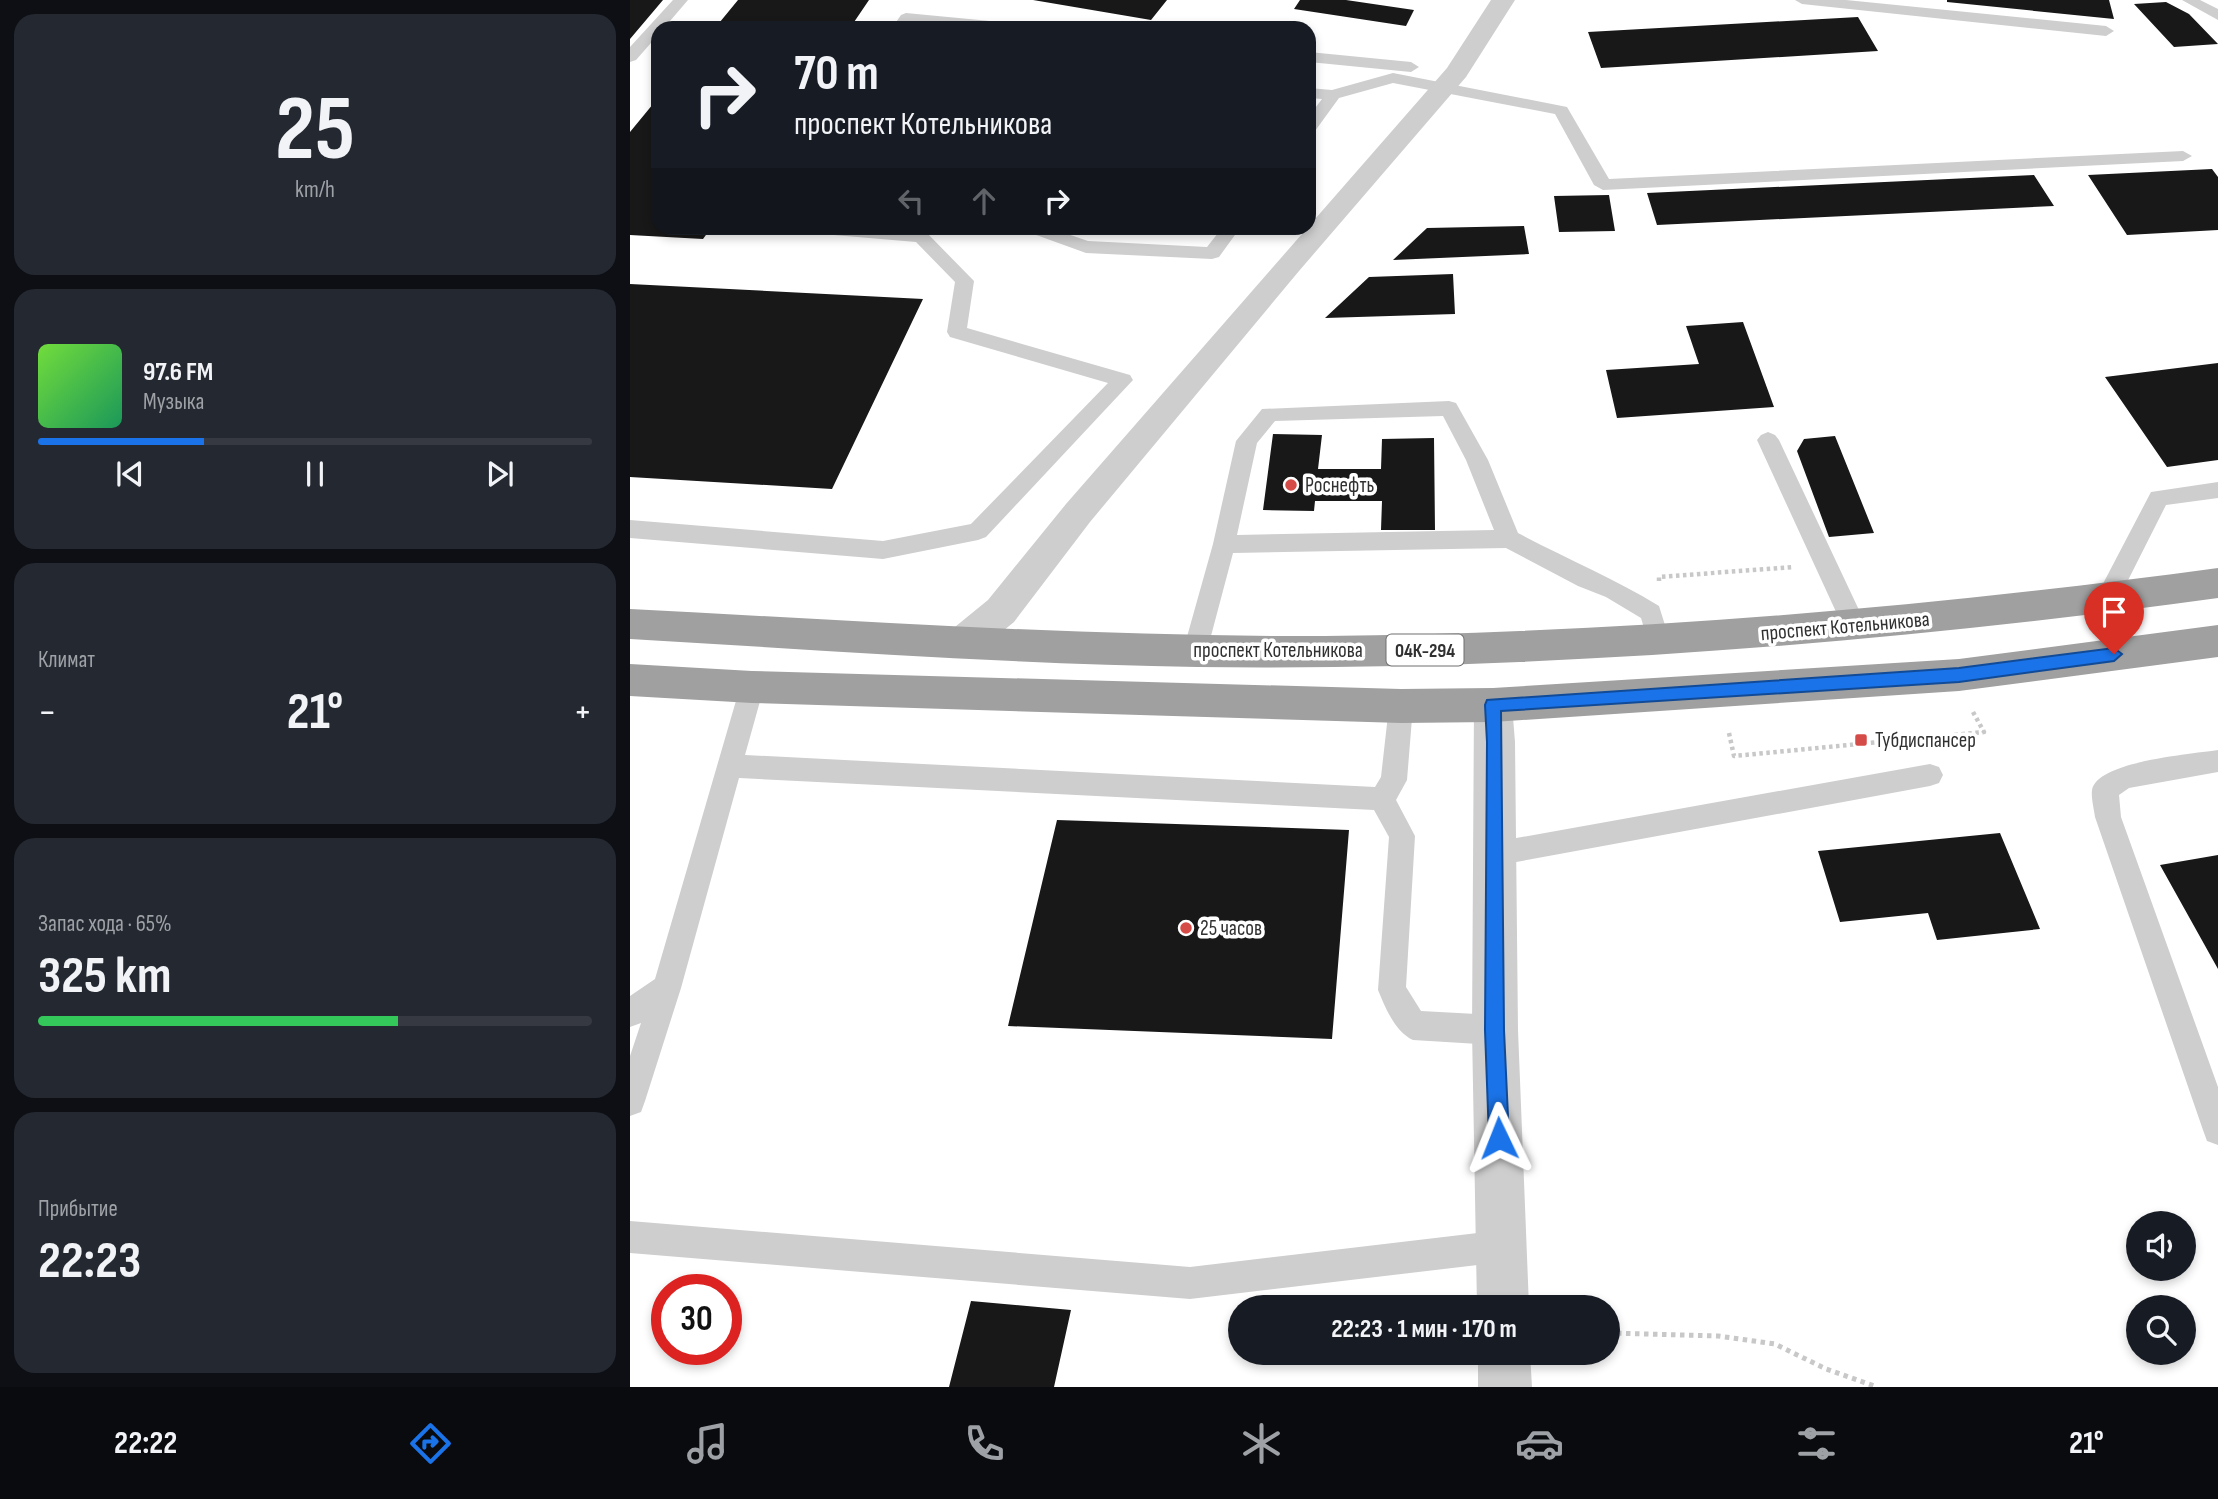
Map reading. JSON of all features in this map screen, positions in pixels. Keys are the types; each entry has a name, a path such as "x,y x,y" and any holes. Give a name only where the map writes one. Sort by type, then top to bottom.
{"highway":[{"name":"проспект Котельникова","path":"630,624 1195,651 1426,650 1658,641 1856,627 2107,599 2218,583"},
{"path":"630,680 752,687 1401,706 1493,705 1959,675 2218,640"}],"street":[{"path":"963,642 1001,611 1078,513 1451,79 1503,0"},
{"path":"1493,705 1494,1030 1503,1295"},
{"path":"1504,1365 1505,1387"}],"lane":[{"path":"662,21 681,0"},
{"path":"1802,0 2106,32"},
{"path":"2189,0 2218,16"},
{"path":"904,21 906,18 938,21"},
{"path":"630,57 651,34"},
{"path":"1316,58 1451,79 1561,110 1603,185 2183,156"},
{"path":"1316,94 1333,96 1393,78 1451,79"},
{"path":"1316,118 1333,96"},
{"path":"630,529 883,550 978,531 1123,380 957,332 965,281 921,237 899,235"},
{"path":"1053,235 1086,247 1212,253 1226,235"},
{"path":"1195,651 1224,544 1247,441 1269,414 1449,408 1477,460 1509,539"},
{"path":"1768,440 1856,627"},
{"path":"2107,599 2159,498 2218,490"},
{"path":"1224,544 1509,539 1586,579 1614,590 1651,613 1658,641"},
{"path":"630,1101 667,988 752,687"},
{"path":"1382,799 1394,780 1401,706"},
{"path":"2218,761 2123,777 2105,790 2108,817 2218,1130"},
{"path":"729,766 1382,799"},
{"path":"1494,854 1930,775"},
{"path":"1382,799 1402,836 1392,990 1413,1025 1494,1030"},
{"path":"630,1013 667,988"},
{"path":"630,1237 1190,1283 1503,1246"}],"path":[{"path":"1659,577 1800,566"},
{"path":"1729,733 1734,756 1984,732 1971,708"},
{"path":"1620,1333 1718,1336 1775,1344 1826,1369 1877,1387"}],"building":[{"path":"630,0 663,0 630,39"},
{"path":"738,0 869,0 855,21 721,21"},
{"path":"1033,0 1167,0 1151,20"},
{"path":"1300,0 1346,0 1414,10 1406,26 1294,9"},
{"path":"2109,0 2114,19 1947,2"},
{"path":"2166,2 2189,14 2218,44 2174,47 2134,4"},
{"path":"1858,17 1878,51 1601,68 1588,32"},
{"path":"651,106 651,235 706,235 703,239 630,235 630,132"},
{"path":"2212,169 2218,177 2218,230 2127,235 2088,175"},
{"path":"2034,175 2054,206 1657,225 1647,193"},
{"path":"1609,195 1615,231 1559,232 1554,196"},
{"path":"1524,226 1529,254 1393,260 1427,228"},
{"path":"1453,274 1455,314 1325,318 1369,277"},
{"path":"630,284 923,299 832,489 630,477"},
{"path":"1743,322 1774,407 1617,418 1606,370 1699,364 1686,326"},
{"path":"2218,363 2218,460 2167,467 2105,377"},
{"path":"1273,434 1322,435 1318,469 1381,469 1382,439 1434,438 1435,530 1381,530 1382,501 1315,501 1314,511 1263,510"},
{"path":"1835,436 1874,533 1829,537 1797,451 1804,439"},
{"name":"25 часов","path":"1057,820 1349,830 1332,1039 1008,1026"},
{"path":"2000,833 2040,929 1937,940 1928,913 1840,922 1818,851"},
{"path":"2218,855 2218,969 2160,865"},
{"path":"971,1301 1071,1310 1054,1387 949,1387"}],"place":[{"name":"Роснефть","path":"1291,485"},
{"name":"Тубдиспансер","path":"1861,740"},
{"name":"25 часов","path":"1186,928"}],"route":[{"path":"1499,1138 1494,1030 1493,705 1959,675 2114,654"}]}
